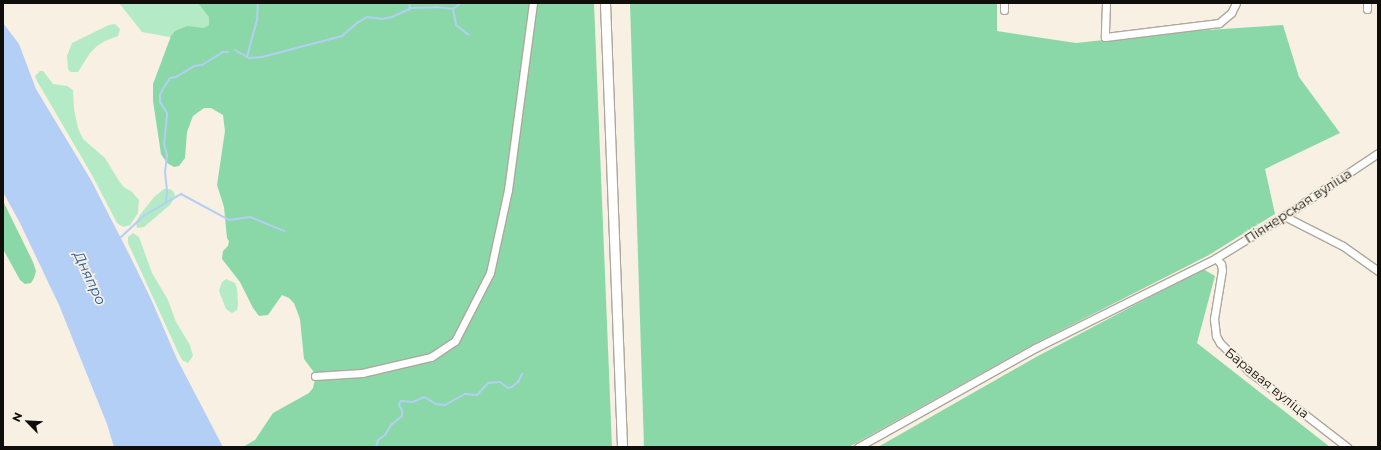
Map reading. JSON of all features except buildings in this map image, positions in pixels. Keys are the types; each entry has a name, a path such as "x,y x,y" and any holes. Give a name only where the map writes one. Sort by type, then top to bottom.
{"main road":[{"path":"605,3 622,447"}],"street":[{"path":"315,376 362,373 431,357 455,342 490,273 508,190 533,3"},
{"path":"1106,3 1106,37 1219,23 1231,13 1236,3"},
{"name":"Піянерская вуліца","path":"858,447 1034,348 1216,258 1284,216 1378,153"},
{"path":"1284,216 1343,246 1378,271"},
{"name":"Баравая вуліца","path":"1216,258 1221,264 1222,270 1214,319 1216,336 1220,343 1250,372 1347,447"}],"green space":[{"path":"119,3 282,3 207,44 142,32"},
{"path":"198,3 594,3 612,447 243,447 255,440 273,413 309,393 313,388 316,375 304,359 300,319 294,303 289,298 282,295 268,315 259,316 253,308 240,282 222,259 223,251 228,246 229,241 227,238 224,207 217,185 225,131 223,115 211,108 204,108 193,116 187,132 185,158 179,166 174,167 167,163 161,154 153,101 153,84 171,36 175,31 187,26 204,28 209,25 209,17"},
{"path":"630,3 997,3 997,31 1076,43 1178,32 1283,25 1299,77 1340,133 1265,169 1275,214 1209,255 1036,343 849,447 644,447"},
{"path":"115,24 120,29 118,36 97,46 90,53 78,72 71,72 68,69 67,56 72,43 109,25"},
{"path":"40,71 43,71 53,84 67,86 73,90 74,109 78,128 83,139 105,158 119,181 139,200 138,213 130,225 123,227 117,223 92,175 37,81 35,76"},
{"path":"164,189 170,189 175,195 171,204 144,227 137,228 136,222 140,215 154,197"},
{"path":"3,201 33,262 36,271 31,283 25,284 20,280 3,249"},
{"path":"133,233 139,237 152,273 168,300 176,322 190,345 193,356 188,363 182,360 178,352 128,243 128,237"},
{"path":"1203,269 1215,276 1197,343 1330,447 878,447 1036,357"},
{"path":"226,279 235,283 237,288 237,310 232,313 226,309 219,291 222,282"}],"water":[{"name":"Дняпро","path":"3,23 19,44 36,89 91,180 151,299 177,359 223,447 114,447 107,424 59,305 20,223 3,192"}],"waterway":[{"path":"247,57 257,20 258,3"},
{"path":"409,10 410,3"},
{"path":"235,50 249,58 262,57 342,36 357,23 367,17 382,19 392,17 411,8 436,7 453,9 461,3"},
{"path":"453,9 456,25 469,35"},
{"path":"166,203 167,191 165,172 167,155 164,144 167,113 160,102 160,94 170,78 176,77 194,66 202,65 223,52 228,52"},
{"path":"120,238 145,215 181,194 229,220 250,217 284,231"},
{"path":"376,447 378,440 385,435 391,425 402,416 402,411 399,404 401,401 413,402 424,397 436,404 445,405 465,394 477,395 488,383 500,382 508,388 512,387 518,382 522,374"}]}
